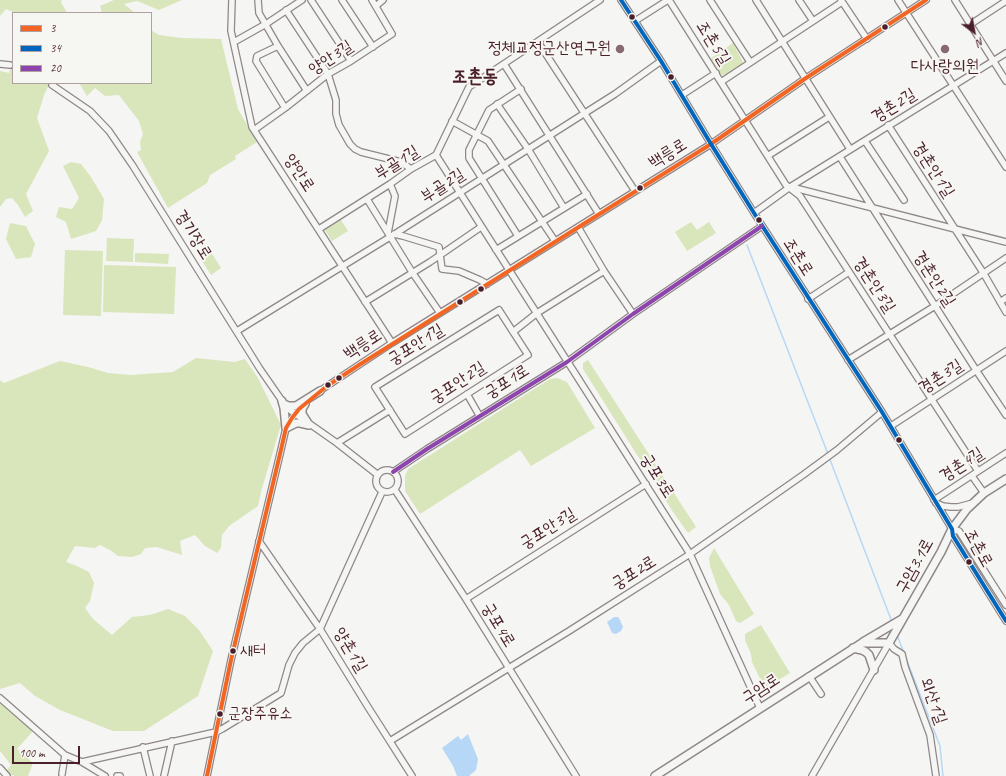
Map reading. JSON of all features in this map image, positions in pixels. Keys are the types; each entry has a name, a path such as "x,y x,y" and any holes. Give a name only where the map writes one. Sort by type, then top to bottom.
{"main road":[{"path":"283,402 288,406 296,406 320,390"},
{"path":"283,402 286,428 296,423 309,425"},
{"path":"305,404 302,409 302,414 309,425"},
{"name":"구암3.1로","path":"889,642 952,529 968,509 984,493 1006,479"},
{"path":"862,643 902,619"},
{"name":"구암로","path":"655,776 853,648 862,643 889,642"},
{"path":"853,648 862,650 869,655 874,670"}],"street":[{"name":"양안로","path":"232,0 232,31 252,127 392,343"},
{"path":"258,0 259,13 278,46 307,90"},
{"path":"234,42 266,24 302,0"},
{"path":"311,0 351,62"},
{"path":"342,0 373,47"},
{"name":"양안3길","path":"254,130 328,74 351,62 392,34 372,0"},
{"path":"376,6 383,0"},
{"name":"부골1길","path":"319,229 411,170 436,156 469,87 600,0"},
{"name":"조촌로","path":"620,0 661,61 762,226 891,426 952,529 953,536 1006,621"},
{"path":"635,21 668,0"},
{"name":"조촌5길","path":"668,0 746,120"},
{"path":"710,0 750,62"},
{"path":"756,0 850,150"},
{"path":"799,0 813,21"},
{"path":"898,0 1006,166"},
{"name":"백릉로","path":"207,776 259,541 286,428 294,414 320,390 392,343 711,144 806,78 926,0"},
{"path":"955,0 1006,81"},
{"path":"841,1 867,39"},
{"name":"조촌5길","path":"721,82 841,1"},
{"path":"970,24 1006,1"},
{"path":"286,10 328,74 336,100 336,114 339,125 350,144 361,152 401,162 411,170"},
{"path":"538,42 635,191"},
{"path":"278,46 257,56 256,61 285,108"},
{"name":"경촌2길","path":"754,213 790,187 1006,52"},
{"name":"부골2길","path":"237,331 615,94 661,61"},
{"path":"0,64 10,65"},
{"path":"504,64 599,214"},
{"path":"682,95 716,73"},
{"name":"경기장로","path":"52,86 90,111 109,131 133,166 283,402 294,414"},
{"path":"518,236 469,158 469,150 489,110 521,89"},
{"path":"497,104 528,149 564,208"},
{"path":"768,155 829,117"},
{"path":"746,120 786,185 872,208"},
{"path":"452,121 488,141 555,241"},
{"name":"경촌안1길","path":"888,125 984,274 1006,312"},
{"path":"865,141 904,200"},
{"name":"궁포3로","path":"436,156 646,484 678,538 690,554 760,708"},
{"name":"경촌안2길","path":"840,157 1006,415"},
{"path":"390,184 395,196 391,235"},
{"name":"경촌안3길","path":"790,187 800,196 978,471"},
{"path":"496,250 587,194"},
{"path":"367,199 391,235 412,272 440,313"},
{"name":"경촌안1길","path":"872,208 1003,241"},
{"name":"궁포1로","path":"393,472 480,415 567,362 632,314 762,226"},
{"path":"365,302 440,255 481,227"},
{"path":"578,227 632,314"},
{"path":"391,235 403,236 439,247 442,269 459,271 487,284"},
{"path":"848,360 935,306 1006,258"},
{"path":"513,332 537,314 604,271"},
{"path":"808,298 849,272"},
{"path":"1000,302 1006,298"},
{"name":"궁포안1길","path":"390,410 375,387 499,310 513,332"},
{"name":"궁포안2길","path":"390,410 405,434 528,355 513,332"},
{"name":"경촌3길","path":"891,426 1006,351"},
{"path":"467,394 480,415"},
{"path":"337,443 390,410"},
{"name":"궁포2로","path":"390,741 690,554 803,475 882,412"},
{"path":"294,414 337,443 378,475"},
{"name":"경촌4길","path":"935,501 1006,453"},
{"path":"390,470 396,474 398,480 397,487 395,490 382,492 376,484 378,475 383,471 390,470"},
{"path":"972,476 984,493"},
{"name":"궁포안3길","path":"466,599 646,484"},
{"name":"궁포4로","path":"395,490 466,599 576,776"},
{"path":"82,762 143,747 216,732 281,693 289,665 295,653 303,643 320,629 382,492"},
{"path":"935,501 944,506 951,507 958,507 975,502"},
{"name":"조촌로","path":"952,529 959,531 1006,605"},
{"name":"양촌1길","path":"259,541 320,629 412,776"},
{"path":"812,776 889,642"},
{"name":"외산1길","path":"889,642 894,649 902,654 905,667 930,735 936,776"},
{"path":"809,676 820,694"},
{"path":"0,698 66,755 82,762 105,776"},
{"path":"164,776 172,741"},
{"path":"143,747 150,776"},
{"path":"62,774 66,755"},
{"path":"0,768 7,776"}],"green space":[{"path":"0,0 62,0 61,2 66,12 13,12 6,9 0,16"},
{"path":"114,0 182,0 159,10 137,1 124,4 134,12 102,12 100,6"},
{"path":"152,31 159,35 181,38 221,39 238,109 257,142 235,156 236,159 210,175 207,183 168,208 137,152 141,150 140,142 143,134 139,121 119,95 105,96 95,88 87,96 80,84 152,84"},
{"path":"733,43 743,62 742,66 726,76 718,73 710,59"},
{"path":"12,62 12,84 50,84 44,95 37,118 49,151 26,194 33,211 25,217 12,198 6,199 0,207 0,71 9,73"},
{"path":"71,162 81,164 91,177 104,199 102,220 96,231 71,239 66,222 56,217 59,207 72,209 79,198 63,166"},
{"path":"341,220 348,231 332,241 325,230"},
{"path":"691,222 697,230 709,222 716,233 687,251 675,232"},
{"path":"10,223 26,226 35,244 31,257 16,259 6,239"},
{"path":"107,238 134,239 133,262 106,261"},
{"path":"209,249 221,268 211,275 198,255"},
{"path":"65,250 103,251 101,316 63,315"},
{"path":"135,253 169,254 168,264 135,262"},
{"path":"104,265 176,267 174,314 103,312"},
{"path":"196,358 234,362 245,359 258,378 281,425 258,506 229,526 222,535 221,548 217,553 205,546 195,535 180,541 182,555 157,547 145,548 141,554 132,557 118,556 100,545 95,548 75,546 66,562 89,572 94,583 90,601 85,608 93,619 112,635 132,617 150,615 168,609 185,616 199,630 213,651 198,696 144,731 113,731 60,710 35,696 20,683 0,689 0,380 4,383 60,361 108,373 131,375 173,372"},
{"path":"588,360 696,527 688,533 673,512 583,369 583,363"},
{"path":"557,378 567,382 595,428 531,466 520,450 420,514 405,491 405,476 408,469 550,379"},
{"path":"714,548 754,614 740,623 736,621 729,605 720,594 710,566 709,558"},
{"path":"761,625 790,673 767,687 763,685 752,662 751,654 745,640 745,634"},
{"path":"0,702 33,731 17,749 33,763 28,776 14,776 6,771 11,765 0,751"}],"water":[{"path":"614,617 618,617 623,627 621,631 616,634 612,633 607,622"},
{"path":"468,734 478,759 476,770 469,776 457,776 442,748 458,736 461,740"}],"waterway":[{"path":"747,245 828,454"},
{"path":"829,457 892,622"},
{"path":"897,635 940,746 943,776"}],"transit line":[{"name":"34","path":"621,0 661,61 754,213 882,412 952,529 953,536 1006,621"},
{"name":"3","path":"207,776 231,660 286,428 299,409 327,386 359,365 711,144 806,78 926,0"},
{"name":"20","path":"393,472 427,449 567,362 633,314 762,226"}],"place":[{"name":"정체교정군산연구원","path":"620,49"},
{"name":"다사랑의원","path":"945,49"},
{"name":"새터","path":"233,651"},
{"name":"군장주유소","path":"220,714"}],"district":[{"name":"조촌동","path":"475,77"}]}
